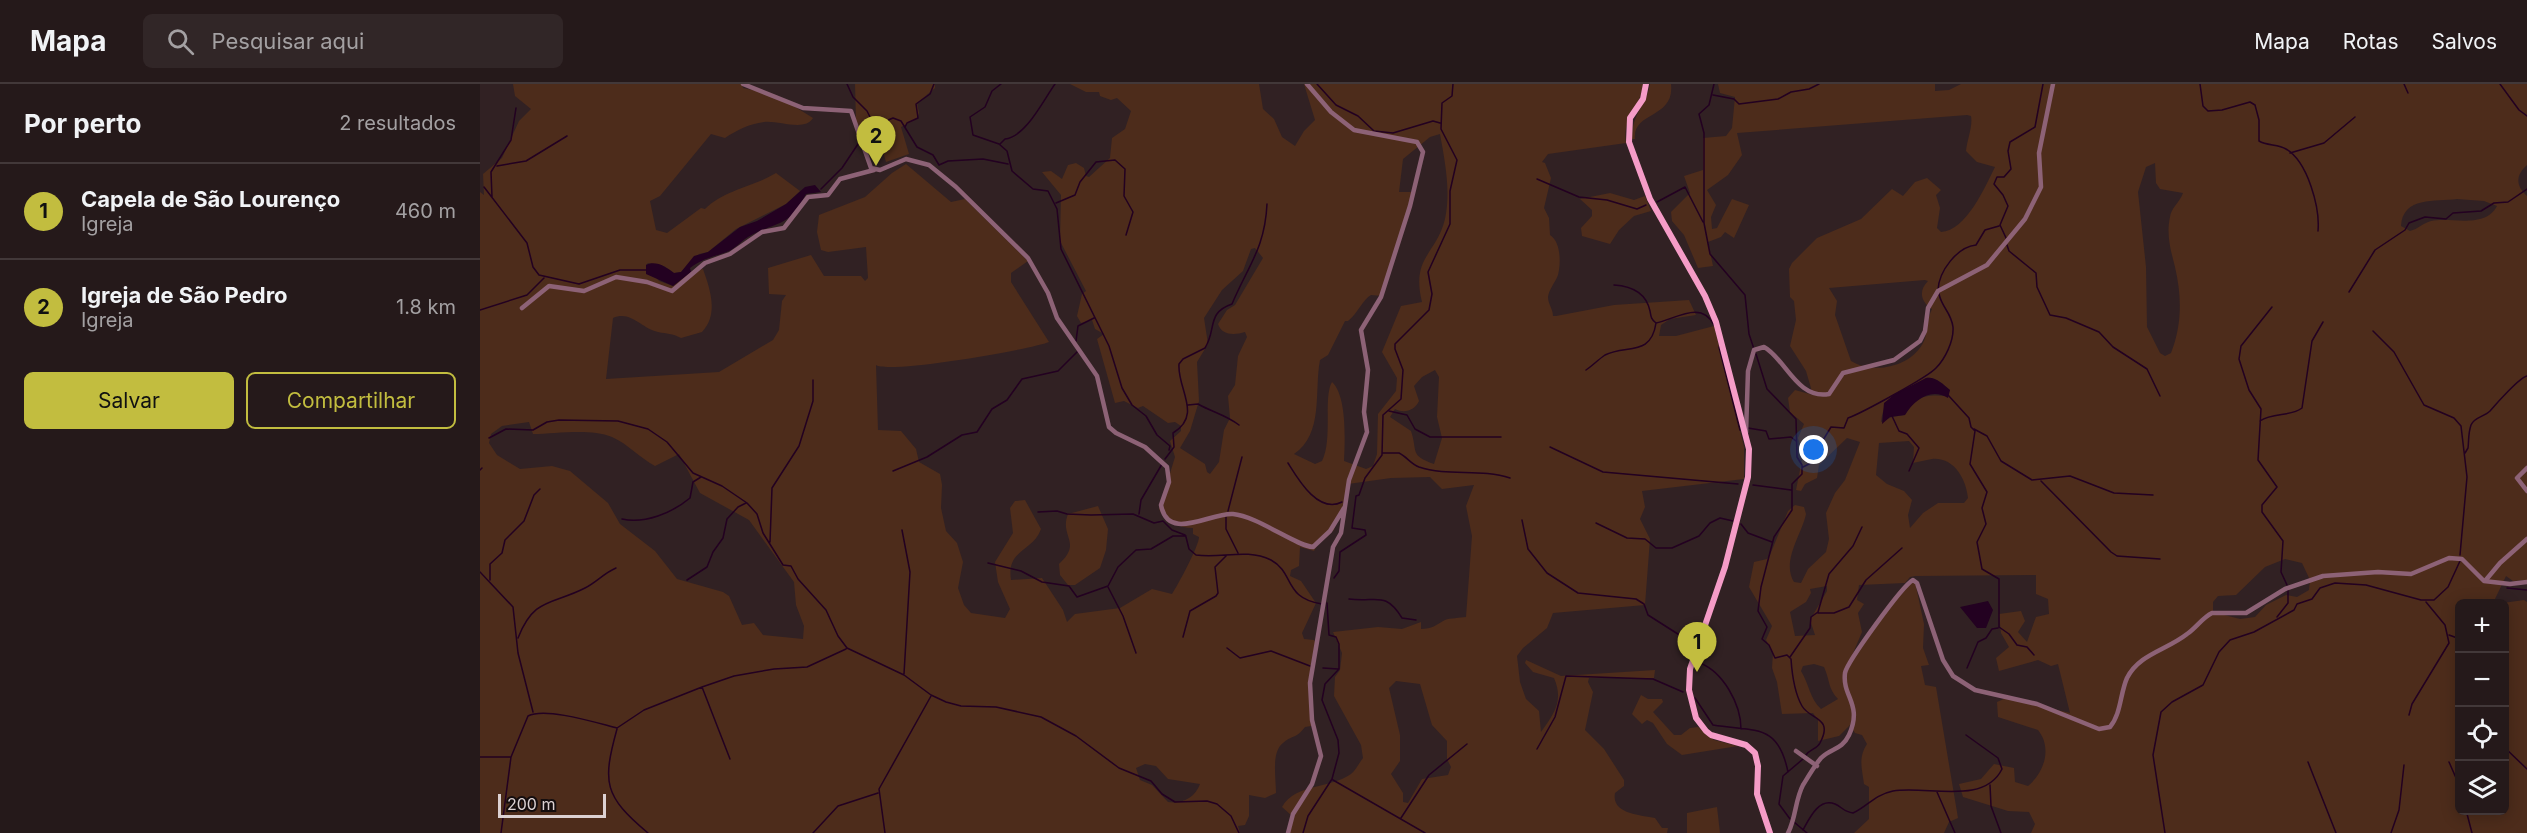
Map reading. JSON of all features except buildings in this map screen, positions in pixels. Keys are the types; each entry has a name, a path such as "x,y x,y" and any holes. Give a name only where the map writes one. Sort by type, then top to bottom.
{"main road":[{"path":"1646,84 1643,99 1630,118 1629,142 1650,199 1713,315 1746,432 1749,458 1748,477 1721,581 1693,659 1688,682 1696,718 1706,731 1711,735 1746,745 1755,753 1758,766 1757,794 1770,833"}],"street":[{"path":"743,84 803,108 851,111 869,165 874,170"},
{"path":"1288,833 1293,814 1312,784 1321,756 1312,720 1310,683 1332,551 1342,529 1349,480 1367,432 1364,412 1368,370 1360,330 1381,297 1417,180 1423,152 1417,142 1354,130 1331,111 1307,84"},
{"path":"1746,432 1748,371 1754,350 1764,347 1770,351 1783,369 1809,392 1819,396 1829,394 1843,373 1894,360 1920,341 1925,331 1928,308 1938,291 1987,265 2025,219 2041,187 2039,153 2053,84"},
{"path":"522,308 549,286 584,291 613,277 646,282 672,291 705,263 730,254 762,232 784,228 808,197 824,197 832,192 840,179 906,159 929,165 956,187 1028,258 1048,292 1057,318 1097,376 1110,426 1114,431 1145,447 1167,467 1169,482 1161,505 1164,514 1175,522 1189,525 1218,515 1236,514 1313,547 1330,531 1344,508"},
{"path":"2527,468 2517,478 2527,491"},
{"path":"2485,581 2500,562 2527,539"},
{"path":"1789,830 1795,820 1802,787 1822,757 1843,745 1852,726 1855,709 1845,680 1847,666 1885,613 1913,580 1916,581 1943,660 1953,676 1984,693 2023,700 2065,714 2091,728 2110,727 2128,677 2142,661 2187,634 2206,615 2218,612 2246,613 2270,596 2301,582 2341,573 2411,574 2444,559 2456,557 2467,562 2476,576 2485,581 2527,582"},
{"path":"1796,752 1817,766"}],"shaded area":[{"path":"513,84 742,84 743,88 776,95 813,118 809,122 798,125 759,123 743,128 725,138 711,134 660,196 650,201 656,230 667,233 701,208 705,209 721,197 776,173 800,191 786,204 736,229 708,252 699,254 681,272 674,273 664,266 648,263 646,265 659,281 673,286 691,272 703,269 711,301 710,317 702,332 681,338 652,330 625,316 613,318 606,379 719,372 773,340 779,330 782,301 786,295 769,294 768,268 811,255 824,276 861,276 865,281 868,278 866,247 828,252 821,250 817,232 819,215 865,197 906,164 951,202 965,199 1028,261 1011,273 1011,282 1049,342 931,364 886,367 876,365 878,430 901,431 916,449 919,462 940,474 941,508 946,531 957,543 963,562 958,588 964,605 971,613 1005,618 1010,609 998,582 995,562 1013,533 1010,508 1015,501 1025,500 1041,529 1037,537 1012,562 1011,580 1042,578 1063,610 1067,622 1075,614 1120,608 1152,589 1172,594 1192,557 1199,537 1193,534 1193,528 1183,527 1169,521 1159,509 1175,457 1170,441 1181,431 1181,426 1175,422 1168,423 1143,406 1138,408 1124,401 1115,403 1097,339 1104,334 1095,329 1092,320 1081,323 1077,316 1082,294 1086,291 1060,241 1061,195 1042,172 1051,171 1062,179 1068,165 1076,163 1084,168 1086,176 1089,177 1110,158 1112,138 1125,129 1131,111 1117,98 1111,100 1100,96 1099,92 1086,92 1070,84 1259,84 1263,109 1274,119 1282,137 1295,146 1304,131 1315,120 1304,84 1643,84 1642,92 1629,118 1626,143 1548,154 1542,162 1545,163 1551,178 1544,208 1549,218 1550,235 1554,238 1560,259 1558,275 1548,297 1549,302 1553,316 1556,316 1614,305 1689,300 1696,315 1670,319 1661,325 1659,336 1676,336 1714,326 1744,447 1744,479 1642,491 1645,507 1640,519 1650,539 1645,605 1553,613 1547,628 1517,656 1520,682 1526,699 1539,711 1541,732 1556,707 1557,686 1554,678 1533,672 1525,663 1526,660 1561,676 1655,670 1654,678 1589,678 1588,682 1593,692 1585,730 1604,749 1624,780 1624,786 1615,793 1617,805 1628,812 1655,818 1662,828 1668,828 1667,833 1288,833 1291,815 1282,807 1288,799 1304,790 1343,779 1353,772 1363,758 1361,745 1334,696 1335,677 1340,670 1342,653 1333,632 1378,627 1402,629 1421,622 1421,629 1425,629 1447,619 1466,617 1472,536 1466,506 1474,485 1442,489 1430,477 1391,478 1348,484 1345,504 1337,516 1334,530 1320,541 1314,551 1300,547 1299,566 1291,570 1290,576 1301,581 1316,603 1302,633 1304,639 1314,640 1316,643 1311,664 1311,726 1305,727 1279,747 1275,766 1276,793 1265,798 1249,795 1249,816 1245,825 1238,826 1240,833 480,833 480,192 484,195 483,174 502,158 519,121 531,109 515,96","holes":["1440,134 1447,187 1447,208 1441,231 1422,265 1419,287 1422,302 1401,306 1382,352 1397,378 1396,391 1378,414 1377,454 1373,466 1366,469 1344,461 1343,408 1337,389 1332,382 1328,398 1325,452 1322,461 1315,464 1294,454 1310,435 1314,424 1320,360 1328,355 1345,321 1352,318 1365,300 1371,295 1382,296 1414,192 1399,192 1403,159 1430,137","1255,248 1263,258 1235,305 1227,310 1218,324 1226,333 1245,332 1247,337 1238,356 1235,385 1228,396 1230,418 1224,430 1219,462 1210,474 1205,464 1180,448 1190,431 1199,401 1197,362 1208,344 1204,318 1222,290 1243,271 1251,249","1435,370 1439,377 1437,417 1442,438 1434,464 1418,455 1411,431 1390,417 1395,409 1406,411 1417,404 1419,401 1414,386 1422,377","529,422 533,434 583,432 603,434 618,440 655,466 679,454 700,493 749,520 794,582 796,605 804,626 803,639 763,635 754,623 742,625 729,596 723,592 677,579 655,551 620,524 608,503 570,471 552,466 520,469 497,455 489,443 491,434 502,426","1396,681 1420,684 1432,725 1447,741 1447,759 1451,767 1448,775 1422,779 1408,803 1403,802 1403,793 1391,774 1400,761 1400,735 1389,688","1145,764 1156,766 1168,779 1200,784 1195,793 1183,801 1168,802 1152,785 1140,780 1136,768"]},
{"path":"855,84 935,84 935,88 917,103 919,113 917,119 901,127 909,154 886,162 878,134 870,132 870,124 858,125 856,121"},
{"path":"1650,84 1671,84 1670,95 1667,103 1661,109 1640,124 1636,130 1635,139 1632,139 1634,122"},
{"path":"1718,84 1935,84 1935,91 1949,90 1961,84 2527,84 2527,165 2518,180 2520,188 2527,196 2527,580 2513,581 2506,576 2495,599 2455,599 2455,815 2509,815 2509,602 2524,600 2527,602 2527,833 2031,833 2035,824 2029,812 2008,811 1963,797 1959,784 1981,779 1994,764 2014,768 2015,782 2028,786 2039,774 2045,759 2045,744 2038,730 1998,717 1997,702 2006,698 2070,713 2058,664 2051,666 2038,660 1999,671 1996,658 2009,647 2001,633 1999,614 2021,611 2025,621 2018,632 2027,642 2036,617 2049,614 2048,599 2036,594 2036,575 1915,576 1910,577 1905,583 1859,585 1857,600 1864,604 1858,613 1862,632 1851,658 1908,584 1915,582 1924,624 1923,648 1929,665 1921,666 1925,685 1936,687 1958,818 1949,822 1944,833 1854,833 1869,819 1869,787 1864,784 1861,763 1867,744 1862,735 1855,733 1850,725 1839,736 1818,741 1818,720 1813,713 1782,714 1777,682 1772,668 1773,653 1766,640 1772,626 1749,587 1754,562 1767,559 1770,555 1788,511 1795,505 1804,507 1806,514 1791,557 1791,574 1794,582 1801,583 1808,569 1826,552 1829,539 1826,513 1835,493 1845,480 1860,442 1847,438 1819,465 1817,478 1805,484 1801,491 1796,490 1803,455 1798,438 1804,424 1790,412 1788,398 1795,390 1813,395 1806,371 1790,346 1796,320 1794,301 1790,297 1789,269 1817,238 1861,219 1892,189 1903,196 1915,182 1927,178 1941,190 1936,195 1940,208 1937,228 1941,232 1950,230 1959,224 1974,207 1995,167 1977,162 1966,151 1971,129 1971,116 1967,115 1737,133 1742,155 1728,175 1707,190 1716,205 1711,217 1712,229 1717,228 1732,199 1749,205 1734,238 1725,232 1721,237 1708,242 1713,266 1698,268 1684,235 1672,221 1671,212 1690,193 1684,176 1703,170 1703,138 1726,136 1732,128 1735,97 1720,93","holes":["2155,163 2156,183 2160,189 2183,193 2172,211 2169,224 2180,311 2175,342 2171,353 2165,356 2160,353 2147,327 2146,267 2138,192 2146,167","2457,199 2484,201 2497,206 2492,213 2476,220 2431,221 2410,231 2401,226 2403,216 2414,205 2422,202","1928,281 1922,296 1925,303 1932,309 1924,341 1911,357 1892,366 1870,367 1851,361 1835,315 1837,301 1829,288","1926,378 1933,378 1950,390 1946,396 1926,396 1913,404 1905,415 1881,422 1886,404 1891,398","1909,441 1914,447 1913,463 1940,459 1953,465 1962,477 1968,498 1964,503 1938,503 1923,513 1910,528 1908,515 1912,500 1904,491 1887,484 1876,475 1879,443","2285,559 2302,563 2310,580 2309,590 2297,597 2286,595 2266,605 2255,617 2240,619 2213,612 2213,602 2218,596 2236,595 2265,567","1827,586 1827,591 1810,620 1815,635 1795,636 1790,612 1806,602 1811,593 1810,589","1814,664 1824,667 1831,688 1838,699 1821,709 1814,701 1801,671 1803,666"]},
{"path":"815,185 821,192 806,194 788,219 748,237 729,251 695,265 690,268 691,272 673,286 646,274 646,265 653,263 674,273 681,272 694,256 708,252 740,227 757,221 786,204 805,187"},
{"path":"1610,193 1634,200 1645,196 1651,211 1634,216 1619,230 1610,244 1582,236 1581,228 1592,216 1592,210 1580,199"},
{"path":"1926,378 1936,379 1950,390 1948,398 1942,395 1929,395 1913,404 1905,415 1890,417 1882,424 1884,403 1895,394"},
{"path":"1098,506 1108,529 1106,550 1100,568 1075,585 1068,585 1060,575 1059,564 1066,556 1070,545 1066,528 1068,514"},
{"path":"1988,601 1993,610 1986,628 1977,628 1960,607"},
{"path":"1641,695 1648,699 1662,699 1663,702 1653,712 1674,735 1681,735 1690,728 1698,727 1714,740 1738,746 1682,755 1667,744 1653,723 1647,720 1642,724 1632,714"},
{"path":"1717,807 1720,833 1687,833 1687,813"}],"waterway":[{"path":"847,84 853,97 867,111 874,125"},
{"path":"905,127 907,123 918,118 916,104 930,94 934,84"},
{"path":"1001,84 992,91 985,107 970,117 973,135 999,144 1007,151 1012,171 1033,189 1048,191 1057,209 1061,249 1109,346 1122,388 1132,405 1146,416 1157,435 1170,446 1169,450"},
{"path":"1000,144 1027,125 1055,84"},
{"path":"1317,84 1336,105 1358,116 1374,131 1393,133 1433,121 1440,123"},
{"path":"1334,578 1339,571 1340,552 1366,535 1365,530 1352,528 1356,496 1359,495 1365,478 1382,455 1383,415 1401,399 1403,370 1395,344 1429,310 1432,294 1428,272 1450,224 1450,191 1457,160 1441,129 1442,103 1452,96 1453,84"},
{"path":"1714,84 1709,105 1699,114 1704,133 1704,223 1710,254 1745,295 1749,334 1754,349"},
{"path":"1713,95 1734,99 1739,104 1778,99 1791,92 1809,89 1819,84"},
{"path":"2007,240 2000,225 2008,206 1994,184 1997,177 2004,177 2011,169 2008,151 2010,142 2035,127 2043,84"},
{"path":"2200,84 2203,106 2208,111 2222,110 2250,102 2255,105 2259,120 2259,141 2286,149 2301,164 2315,198 2318,231"},
{"path":"2404,84 2408,93"},
{"path":"2500,84 2519,110 2527,116"},
{"path":"492,197 491,172 511,140 516,108"},
{"path":"2290,153 2324,143 2355,117"},
{"path":"863,137 872,127 893,118 901,121 917,147 933,155 939,165 948,161 983,159 1008,164"},
{"path":"497,166 526,161 567,136"},
{"path":"821,189 842,168 858,144"},
{"path":"1056,203 1075,195 1080,182 1096,162 1115,160 1125,169 1124,196 1133,212 1126,235"},
{"path":"1537,179 1579,197 1607,200 1637,209 1646,205"},
{"path":"484,187 527,243 533,267 539,275 579,284 620,270 646,270"},
{"path":"1657,202 1685,187 1703,222"},
{"path":"2349,292 2375,250 2405,230 2409,223 2425,217 2446,219 2453,213 2481,211 2494,203 2508,202 2527,189"},
{"path":"1165,459 1174,447 1173,433 1182,426 1188,410 1179,364 1183,359 1205,348 1218,312 1232,304 1259,245 1266,219 1267,204"},
{"path":"1938,290 1942,275 1950,261 1962,250 1976,245 1985,230 1999,226"},
{"path":"2007,245 2009,251 2036,273 2037,287 2050,315 2066,318 2099,332 2113,347 2147,369 2160,396"},
{"path":"480,310 527,295 544,278"},
{"path":"1586,370 1605,355 1643,345 1653,334 1656,323 1645,299 1636,291 1614,285"},
{"path":"1803,467 1821,458 1820,445 1831,427 1844,428 1848,418 1908,386 1936,368 1946,355 1953,332 1950,317 1939,294"},
{"path":"2272,307 2241,346 2239,359 2249,390 2261,409 2258,460 2277,487 2262,505 2262,512 2283,541 2281,572 2287,585"},
{"path":"1656,323 1695,312 1709,317 1714,325"},
{"path":"1076,341 1078,326 1094,318"},
{"path":"2260,421 2270,416 2293,413 2302,408 2312,341 2323,322"},
{"path":"2373,331 2394,352 2424,405 2454,418 2461,426 2467,477 2460,555"},
{"path":"1719,347 1740,430"},
{"path":"893,471 927,457 962,435 977,432 992,409 1007,400 1022,379 1058,371 1078,351"},
{"path":"1756,354 1767,389 1796,419 1797,457 1802,465 1802,474 1792,484 1792,510 1774,537 1761,587 1758,611 1767,627 1762,639 1769,645 1775,658 1787,655 1790,658"},
{"path":"2465,453 2468,448 2472,422 2490,411 2527,376"},
{"path":"770,542 772,488 799,446 813,401 813,380"},
{"path":"1948,395 1969,418 1971,427 1975,431 1970,464 1987,492 1982,508 1986,524 1977,542 1982,569 1999,579 1999,627"},
{"path":"1188,405 1198,404 1239,425"},
{"path":"1389,411 1407,415 1415,429 1430,437 1501,437"},
{"path":"1892,416 1899,431 1907,434 1919,448 1909,471"},
{"path":"489,438 506,429 533,430 547,422 559,420 618,421 648,429 667,442 693,473 722,486 747,503 757,514 763,533 783,565 791,566 798,579 826,610 838,636 847,648 904,675 931,695 946,702 961,706 996,707 1041,717 1076,736 1119,768 1151,781 1162,794 1175,802 1207,801 1217,804 1231,816 1239,833"},
{"path":"1748,428 1766,431 1769,439 1791,437 1796,441"},
{"path":"1974,429 1987,436 2001,461 2032,480 2070,476 2114,493 2153,495"},
{"path":"1550,447 1603,472 1738,484"},
{"path":"1383,453 1399,453 1416,466 1430,470 1488,473 1510,478"},
{"path":"1228,511 1242,457"},
{"path":"1288,463 1303,486 1317,499 1333,504 1342,502"},
{"path":"1139,514 1141,500 1162,464"},
{"path":"622,519 649,519 675,508 690,498 693,482 701,477"},
{"path":"2041,481 2117,556 2160,559"},
{"path":"1753,485 1791,490"},
{"path":"490,580 490,564 502,553 505,540 524,521 534,495 540,489"},
{"path":"687,580 707,567 713,552 723,538 727,519 738,507 746,503"},
{"path":"1038,512 1057,511 1067,514 1091,515 1133,514 1154,523 1163,521 1172,530 1185,535"},
{"path":"1226,517 1226,529 1238,553"},
{"path":"1596,523 1627,538 1645,539 1656,548 1672,548 1699,536 1710,523 1720,518 1733,521"},
{"path":"1522,520 1528,549 1547,573 1578,593 1636,599 1644,604 1648,615 1681,636 1690,652"},
{"path":"1741,524 1748,533 1772,542"},
{"path":"1790,657 1810,628 1811,617 1818,612 1829,574 1853,546 1862,527"},
{"path":"902,530 910,572 904,674"},
{"path":"988,563 1021,571 1042,582 1069,586 1077,597 1108,586 1118,567 1136,550 1151,549 1173,536 1186,536"},
{"path":"1186,537 1189,549 1196,555 1243,554 1271,560 1284,572 1295,591 1310,601 1322,604"},
{"path":"1818,613 1834,613 1849,607 1866,580 1902,548"},
{"path":"1183,637 1190,611 1218,593 1215,567 1226,556"},
{"path":"2165,833 2153,755 2161,712 2172,702 2203,685 2219,652 2230,640 2254,632 2294,610 2297,604 2312,599 2320,588 2335,583 2366,585 2421,600 2434,600 2448,587 2460,561"},
{"path":"518,638 524,625 538,609 585,588 616,568"},
{"path":"480,572 513,607 518,653 533,712"},
{"path":"1108,587 1123,616 1136,653"},
{"path":"2507,588 2527,590"},
{"path":"2277,617 2288,603 2288,590"},
{"path":"1349,599 1385,601 1396,609 1402,618 1416,620"},
{"path":"2409,715 2412,704 2449,643 2445,625 2426,602"},
{"path":"1303,833 1308,816 1332,779 1339,753 1338,740 1322,700 1325,684 1339,669 1339,644 1336,637 1329,635 1327,603"},
{"path":"1999,627 2009,634 2017,645 2027,647 2034,655"},
{"path":"1967,668 1978,642 1986,638 1992,629 1998,628"},
{"path":"2449,635 2455,637"},
{"path":"1227,648 1240,658 1271,651 1310,666"},
{"path":"501,833 511,757 528,716 547,713 617,728 644,710 702,687 734,676 774,669 807,667 846,649"},
{"path":"1697,657 1700,663 1716,674 1729,690 1738,709 1741,729"},
{"path":"1791,659 1799,701 1806,711 1823,724 1824,728 1824,735 1819,745 1806,755"},
{"path":"1323,668 1338,669"},
{"path":"1537,749 1555,717 1566,676 1653,679 1683,692"},
{"path":"702,687 730,759"},
{"path":"885,833 879,789 931,696"},
{"path":"1695,698 1713,725 1753,730 1771,737 1784,756 1788,772"},
{"path":"617,729 609,763 610,787 622,809 648,833"},
{"path":"1803,830 1815,810 1824,804 1835,804 1853,813 1881,795 1893,791 1968,791 1994,780 2002,769 1998,758 1966,735"},
{"path":"1401,818 1429,775 1467,744"},
{"path":"2509,752 2527,769"},
{"path":"480,757 510,757"},
{"path":"1790,819 1779,804 1783,776 1803,759"},
{"path":"2308,762 2336,833"},
{"path":"2449,762 2455,776"},
{"path":"2391,833 2399,810 2404,765"},
{"path":"1333,780 1425,833"},
{"path":"1990,785 1991,806 2001,833"},
{"path":"1937,792 1955,833"},
{"path":"813,833 838,806 878,793"},
{"path":"2467,815 2472,833"},
{"path":"1794,822 1807,833"}],"place":[{"name":"Igreja de São Pedro","path":"876,166"},
{"name":"Capela de São Lourenço","path":"1697,672"}]}
